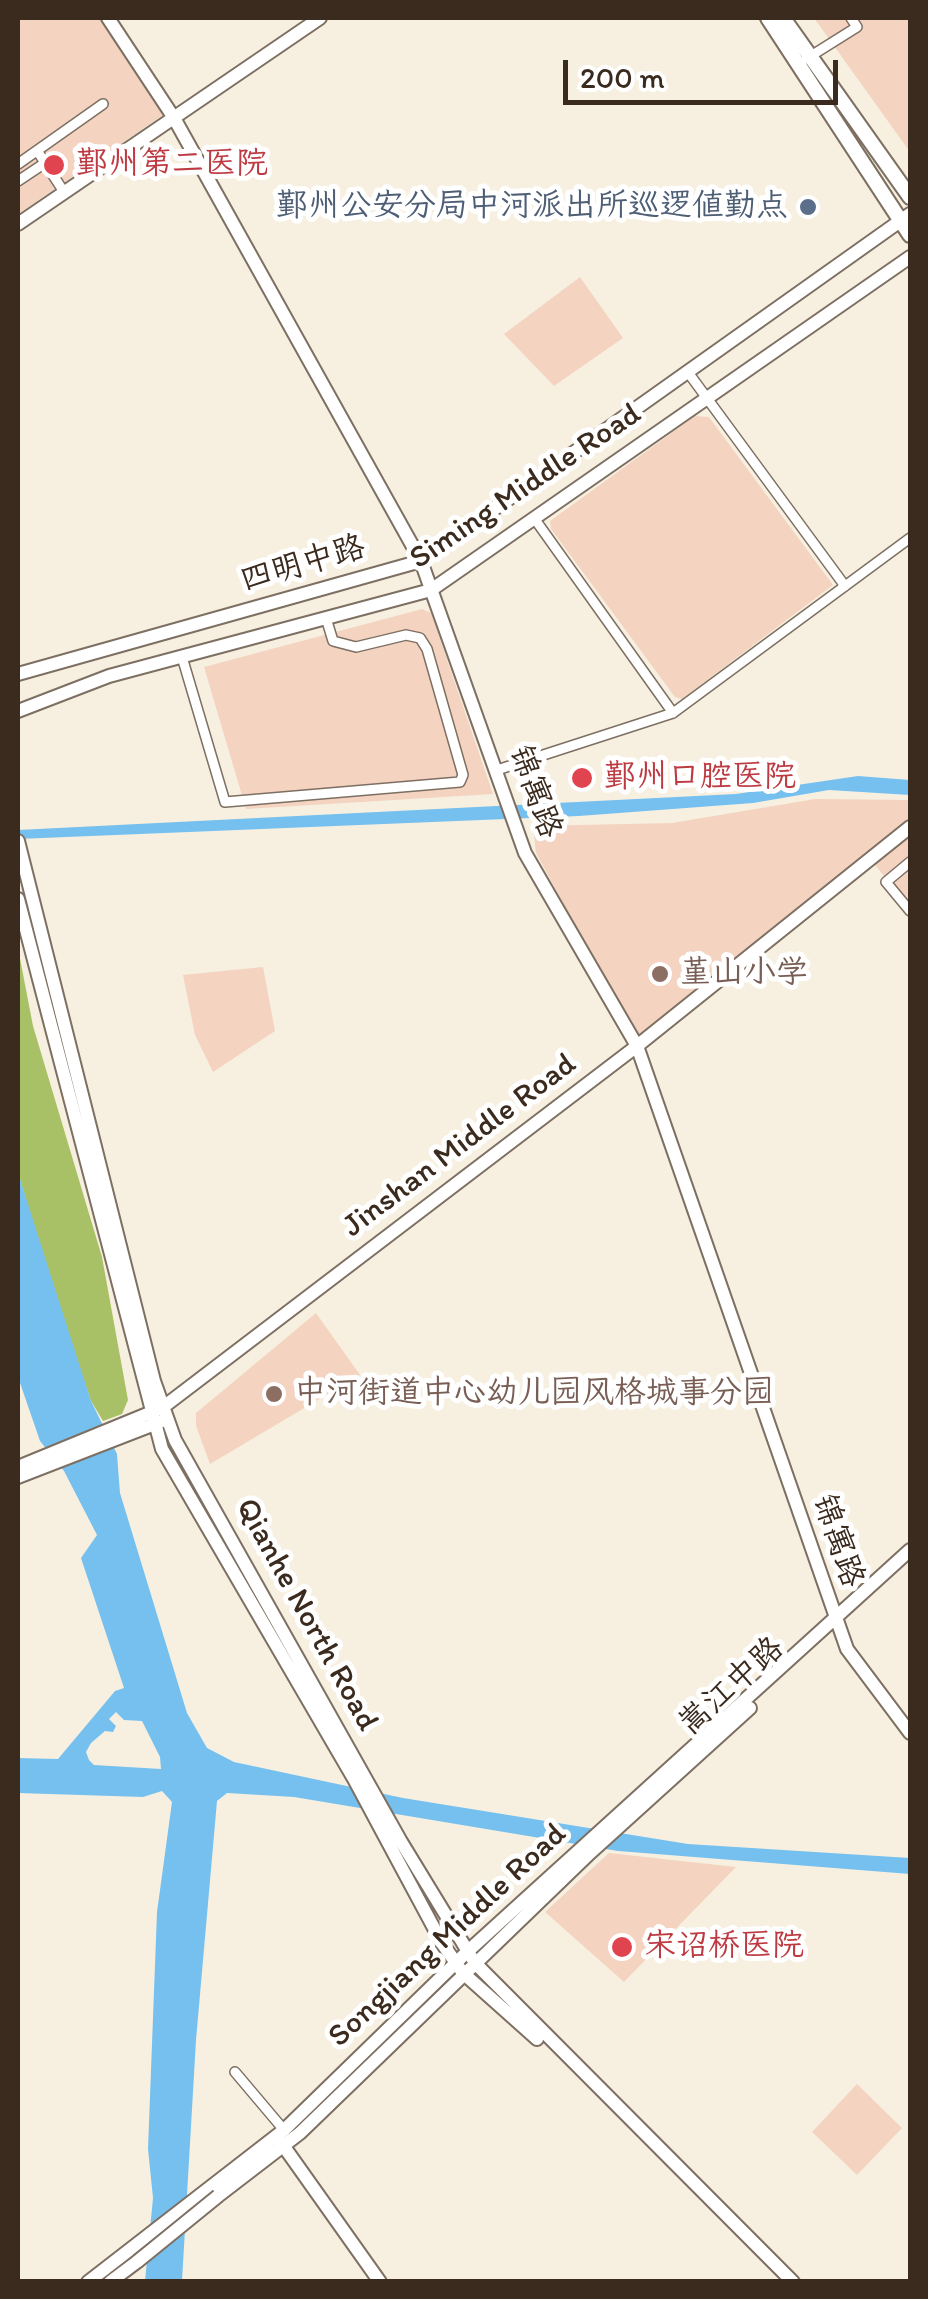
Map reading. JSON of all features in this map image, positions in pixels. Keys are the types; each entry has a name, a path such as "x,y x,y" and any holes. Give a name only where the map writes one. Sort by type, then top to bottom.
{"main road":[{"name":"锦寓路","path":"108,18 174,118 421,561 525,853 637,1046 836,1623 847,1649 910,1733"},
{"path":"18,224 320,18"},
{"path":"768,18 910,196"},
{"path":"783,18 805,60 907,216 910,236"},
{"name":"四明中路","path":"18,674 421,561 907,216"},
{"name":"Siming Middle Road","path":"18,711 110,676 431,590 910,257"},
{"name":"Jinshan Middle Road","path":"18,1477 46,1461 158,1416 637,1046 910,827"},
{"name":"Qianhe North Road","path":"18,841 158,1416"},
{"name":"Qianhe North Road","path":"18,900 158,1416 393,1839 460,1968 617,2114 784,2282"},
{"name":"Jinshan Middle Road","path":"18,1467 46,1461"},
{"path":"836,1623 910,1550"},
{"path":"836,1623 910,1561"},
{"name":"Songjiang Middle Road","path":"110,2282 135,2255 281,2138 585,1851 836,1623"},
{"name":"Qianhe North Road","path":"393,1839 471,1958 792,2281"},
{"path":"281,2138 380,2282"},
{"name":"Songjiang Middle Road","path":"88,2282 135,2255"}],"street":[{"path":"805,60 857,27 851,18"},
{"path":"18,164 103,104"},
{"path":"38,152 64,192"},
{"path":"18,182 45,163"},
{"path":"687,371 844,586"},
{"path":"534,518 673,713"},
{"path":"497,770 673,713 910,538"},
{"path":"182,657 225,802 460,782 463,775 427,649 420,638 406,635 356,647 333,641 326,618"},
{"path":"910,862 886,882 910,911"},
{"path":"235,2072 281,2138"}],"shaded area":[{"name":"鄞州第二医院","path":"18,18 99,18 163,115 18,214"},
{"path":"814,18 910,18 910,152"},
{"path":"580,277 623,338 554,386 504,334"},
{"path":"695,416 709,417 833,585 682,699 675,697 551,529 550,521"},
{"path":"422,609 431,613 493,794 246,809 204,667"},
{"name":"堇山小学","path":"815,799 910,800 910,908 867,855 637,1040 536,853 533,826 672,823"},
{"path":"263,967 275,1031 213,1072 195,1035 183,975"},
{"name":"中河街道中心幼儿园风格城事分园","path":"316,1313 360,1375 210,1464 196,1426 196,1413"},
{"name":"宋诏桥医院","path":"609,1853 736,1867 624,1982 545,1912"},
{"path":"857,2084 902,2128 857,2175 812,2132"}],"green space":[{"path":"18,948 33,1026 102,1257 128,1400 122,1414 103,1421 91,1401 59,1309 18,1173"}],"water":[{"path":"858,776 910,780 910,795 829,790 753,803 579,816 18,839 18,830 736,794"},
{"path":"18,1173 91,1401 117,1454 120,1493 187,1713 207,1748 234,1762 403,1798 688,1844 910,1858 910,1874 618,1851 294,1797 227,1793 217,1801 196,2040 182,2281 145,2281 153,2198 148,2149 157,1912 172,1802 162,1791 143,1797 18,1793 18,1758 58,1759 115,1691 124,1688 81,1558 97,1535 64,1471 40,1441 18,1377","holes":["116,1712 124,1720 142,1721 160,1757 161,1769 94,1765 89,1760 86,1752 91,1743 105,1731 113,1732 116,1726 109,1719"]}],"place":[{"name":"鄞州第二医院","path":"54,165"},
{"name":"鄞州公安分局中河派出所巡逻值勤点","path":"808,207"},
{"name":"鄞州口腔医院","path":"582,778"},
{"name":"堇山小学","path":"660,974"},
{"name":"中河街道中心幼儿园风格城事分园","path":"274,1394"},
{"name":"宋诏桥医院","path":"622,1947"}]}
